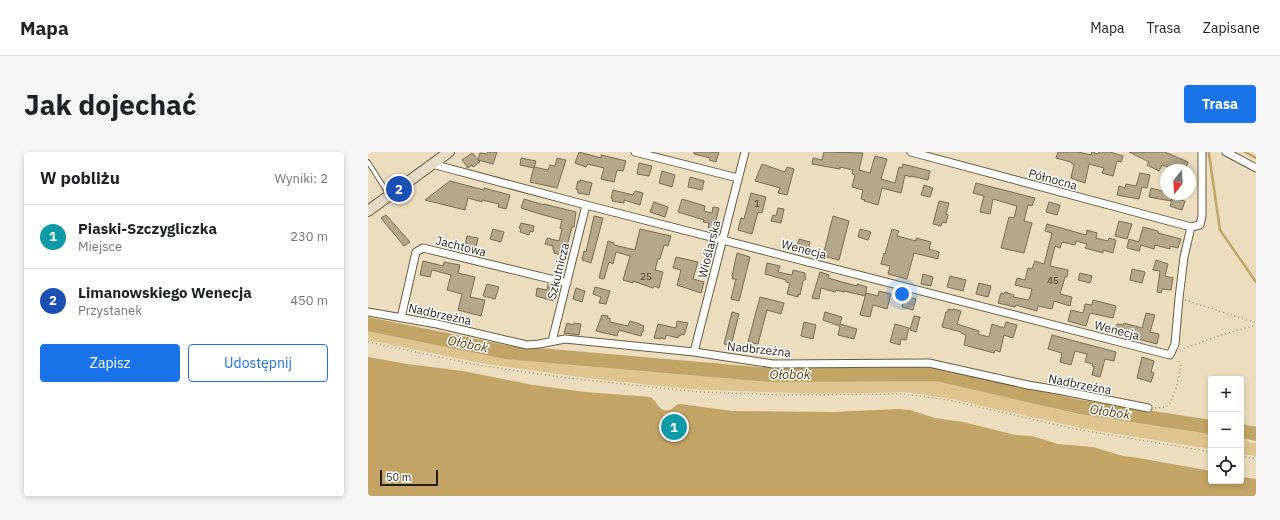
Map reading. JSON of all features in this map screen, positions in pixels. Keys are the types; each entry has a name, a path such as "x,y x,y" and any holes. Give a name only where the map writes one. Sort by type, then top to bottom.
{"street":[{"path":"370,208 449,152"},
{"path":"635,152 738,178"},
{"name":"Wioślarska","path":"694,352 745,152"},
{"name":"Północna","path":"910,152 934,155 1190,227"},
{"path":"1170,355 1175,344 1178,298 1190,227 1200,225 1202,216 1202,152"},
{"path":"1226,152 1256,168"},
{"name":"Wenecja","path":"432,164 1170,355"},
{"name":"Szkutnicza","path":"552,341 586,205"},
{"name":"Jachtowa","path":"401,318 416,252 423,248 567,283"},
{"name":"Nadbrzeżna","path":"368,312 436,324 528,345 565,339 694,352 773,364 929,363 1028,385 1148,408"}],"lane":[{"path":"368,162 389,196"}],"path":[{"path":"1178,298 1256,324"},
{"path":"1170,355 1200,342 1256,324"},
{"path":"368,342 471,363 567,378 700,392 785,396 910,395 948,400 1075,430 1208,452"},
{"path":"1148,408 1166,407 1172,400 1181,366 1176,359 1170,355"},
{"path":"1244,457 1256,459"}],"shaded area":[{"path":"368,329 501,355 598,366 742,379 772,380 869,377 937,378 1076,414 1208,432 1208,449 1081,428 951,399 906,392 818,394 688,389 587,378 486,364 368,340"},
{"path":"368,357 407,364 463,371 533,385 586,392 650,397 663,410 671,409 680,404 732,411 831,412 899,409 910,410 935,418 963,422 1015,435 1032,436 1058,444 1093,447 1123,456 1208,470 1208,484 1244,484 1244,477 1256,479 1256,496 368,496"},
{"path":"1244,439 1251,443 1256,443 1256,456 1244,454"}],"building":[{"path":"488,152 497,152 493,164 478,160 480,153 487,154"},
{"path":"579,152 601,158 601,155 626,161 623,171 617,170 614,182 601,179 604,168 588,164 586,167 575,163"},
{"path":"694,152 719,152 716,162 709,160 710,158 694,154"},
{"path":"824,152 863,153 859,170 870,173 875,156 887,159 881,179 895,183 899,167 902,168 903,164 930,171 928,180 905,175 901,193 882,188 878,205 861,199 863,190 852,187 855,175 852,174 853,170 812,164 813,158 822,160"},
{"path":"1058,152 1078,152 1091,155 1092,152 1098,154 1099,152 1110,152 1123,156 1121,162 1117,161 1113,176 1102,173 1104,168 1089,164 1085,183 1071,178 1074,164 1056,158"},
{"path":"1129,152 1165,152 1188,162 1187,164 1160,164 1159,171 1147,165 1149,162"},
{"path":"472,153 480,162 473,167 472,165 468,168 462,160"},
{"path":"521,158 536,161 534,168 520,165"},
{"path":"557,158 566,160 557,188 530,182 534,167 548,170 550,165 555,166"},
{"path":"639,163 652,166 649,176 637,174"},
{"path":"762,164 785,172 787,167 794,169 787,195 778,193 780,188 755,181"},
{"path":"662,171 675,175 672,187 659,183"},
{"path":"1140,173 1150,175 1147,188 1142,187 1139,199 1117,195 1119,186 1125,188 1126,184 1136,186"},
{"path":"690,177 704,181 702,190 688,187"},
{"path":"580,180 592,183 589,195 578,193 578,190 576,189 578,181 580,182"},
{"path":"450,181 510,195 506,209 498,207 499,204 482,200 482,202 468,198 465,210 425,200"},
{"path":"976,183 1035,198 1032,206 1028,205 1024,221 1032,223 1024,253 1001,248 1009,217 1014,218 1017,206 993,199 990,214 980,212 984,196 973,193"},
{"path":"924,185 933,188 930,197 921,195"},
{"path":"1151,188 1160,190 1160,199 1149,197"},
{"path":"613,190 633,195 635,191 643,193 640,205 624,200 624,203 612,201 613,199 611,198"},
{"path":"751,193 766,197 762,213 758,212 752,234 738,230 741,218 744,219"},
{"path":"524,199 576,212 574,227 572,227 566,256 554,253 553,246 545,244 547,238 559,241 562,229 560,228 562,220 521,208"},
{"path":"682,199 705,206 704,211 712,213 713,207 719,208 716,220 721,222 719,231 708,228 709,223 703,222 704,220 678,212"},
{"path":"1172,200 1185,201 1182,210 1170,206"},
{"path":"939,201 949,203 946,214 948,215 946,223 942,222 941,226 933,224"},
{"path":"654,202 668,207 665,217 650,212"},
{"path":"1049,202 1060,205 1057,215 1046,212"},
{"path":"778,208 784,209 781,223 771,221 773,215 776,216"},
{"path":"386,215 410,242 404,246 381,218"},
{"path":"594,216 603,218 591,263 582,260 584,251 586,252"},
{"path":"833,216 849,221 839,260 823,256"},
{"path":"1119,221 1132,224 1127,239 1115,236"},
{"path":"521,223 534,226 533,232 530,231 529,235 520,232 521,229 519,228"},
{"path":"1047,224 1086,235 1087,230 1097,233 1096,238 1108,241 1109,238 1116,240 1113,253 1103,250 1103,253 1085,248 1087,244 1076,241 1075,245 1062,242 1060,248 1055,246 1050,266 1068,270 1067,277 1065,277 1060,294 1072,297 1070,306 1054,301 1052,309 1038,306 1037,311 1016,305 1015,307 998,303 1001,293 1004,294 1005,292 1014,295 1013,297 1029,300 1032,289 1015,285 1017,278 1025,280 1028,268 1032,269 1035,261 1044,264 1052,233 1045,231"},
{"path":"1143,227 1158,231 1158,233 1181,239 1178,248 1170,246 1170,249 1155,245 1154,249 1141,245 1139,251 1127,248 1129,239 1139,242"},
{"path":"493,229 504,232 501,242 490,239"},
{"path":"640,229 671,236 668,246 664,245 655,270 663,272 659,288 654,286 653,288 633,281 633,283 623,280 630,256 616,252 613,264 609,262 604,279 599,278 608,241 614,243 614,245 635,250"},
{"path":"860,229 871,232 868,240 858,237"},
{"path":"892,229 899,231 897,236 916,241 916,238 931,242 929,249 939,252 938,259 914,253 907,279 888,274 890,266 881,264"},
{"path":"467,236 478,238 475,251 464,249"},
{"path":"799,239 810,242 808,252 796,249"},
{"path":"737,253 750,257 739,301 731,299 736,279 732,279 732,276"},
{"path":"676,257 698,262 693,279 704,282 701,293 677,285 681,270 673,268"},
{"path":"1156,260 1168,264 1165,276 1173,278 1171,290 1162,289 1161,293 1157,292 1160,271 1153,270"},
{"path":"423,261 443,266 444,262 460,265 458,273 475,277 470,297 485,300 481,316 458,310 462,294 447,290 451,275 432,270 430,277 420,275"},
{"path":"767,263 780,266 778,272 792,275 793,270 805,273 806,279 803,281 800,295 798,294 798,297 787,294 790,283 786,282 786,280 765,274"},
{"path":"1132,269 1145,272 1142,283 1130,280"},
{"path":"820,272 829,275 828,278 857,286 857,284 867,287 865,296 844,291 836,290 835,292 821,288 819,299 812,298"},
{"path":"1080,273 1092,276 1090,283 1078,280"},
{"path":"923,274 933,277 931,286 921,284"},
{"path":"950,276 966,280 963,291 947,287"},
{"path":"979,283 991,286 988,297 976,294"},
{"path":"487,284 499,287 495,299 483,296"},
{"path":"548,284 558,286 554,301 536,296 537,288 547,290"},
{"path":"595,287 610,291 606,304 599,303 601,297 593,294"},
{"path":"576,288 585,291 582,302 573,299"},
{"path":"879,291 891,294 887,309 873,305 870,317 860,315 866,293 878,296"},
{"path":"905,296 916,299 913,310 902,307"},
{"path":"760,297 784,303 781,314 767,310 758,344 748,342"},
{"path":"1093,300 1116,306 1113,318 1090,313 1086,326 1068,321 1071,310 1083,313 1085,304 1092,305"},
{"path":"948,309 961,311 957,324 979,331 978,334 989,337 992,324 1004,328 1006,322 1017,325 1013,338 1004,335 1000,352 995,350 994,353 964,345 966,335 961,332 942,327"},
{"path":"732,312 739,314 731,346 724,344"},
{"path":"825,312 842,317 840,324 857,329 854,339 838,335 840,326 823,320"},
{"path":"1146,313 1155,315 1150,332 1159,334 1157,344 1115,333 1117,324 1123,325 1124,323 1142,328"},
{"path":"602,315 608,316 607,318 610,318 610,322 628,326 630,321 637,323 644,326 644,331 642,332 641,336 619,330 617,336 596,331"},
{"path":"914,316 920,317 916,332 910,330"},
{"path":"677,321 688,323 684,335 681,334 678,338 666,335 665,339 654,338 658,324 676,328"},
{"path":"804,322 816,325 813,339 801,336"},
{"path":"567,323 573,325 574,323 581,324 579,335 564,333"},
{"path":"895,324 909,328 906,340 901,339 900,345 890,342"},
{"path":"1052,335 1116,352 1114,361 1105,359 1100,377 1092,375 1094,367 1092,366 1093,364 1085,362 1087,354 1075,351 1071,365 1060,362 1062,353 1048,349"},
{"path":"1142,357 1154,361 1151,372 1154,373 1151,382 1137,378"}],"waterway":[{"path":"1209,152 1220,230 1256,282"},
{"path":"1245,152 1256,158"},
{"name":"Ołobok","path":"368,324 506,352 770,375 937,374 1080,407 1208,427"},
{"name":"Ołobok","path":"1244,432 1256,434"}],"place":[{"name":"Limanowskiego Wenecja","path":"399,189"},
{"name":"Piaski-Szczygliczka","path":"674,427"}]}
